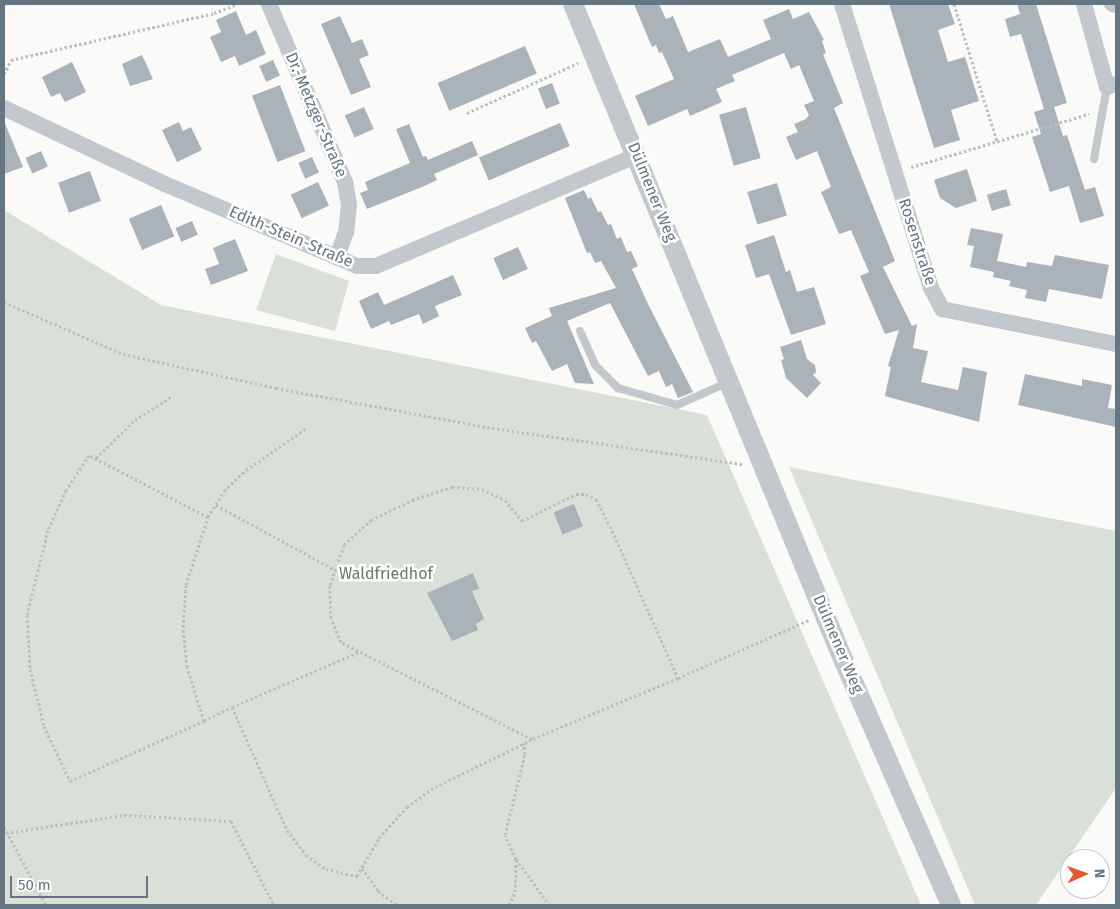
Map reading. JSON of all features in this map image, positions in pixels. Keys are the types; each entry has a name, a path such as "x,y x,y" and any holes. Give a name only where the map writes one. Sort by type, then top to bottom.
{"street":[{"name":"Dr.-Metzger-Straße","path":"269,4 345,182 348,205 346,232 336,257"},
{"name":"Dülmener Weg","path":"573,4 825,613 951,905"},
{"name":"Rosenstraße","path":"842,4 931,288 942,309 1116,344"},
{"path":"1084,4 1112,85"},
{"path":"1112,4 1116,5"},
{"name":"Edith-Stein-Straße","path":"4,108 165,184 357,266 376,266 637,155"}],"lane":[{"path":"1094,158 1102,110 1112,85"},
{"path":"580,330 595,364 618,388 677,405 730,381"}],"path":[{"path":"4,74 11,60 214,13 237,4"},
{"path":"954,4 997,141"},
{"path":"467,113 594,56"},
{"path":"894,172 1102,110"},
{"path":"4,302 123,354 276,388 492,428 743,464"},
{"path":"96,458 134,420 171,397"},
{"path":"204,721 193,693 183,627 186,586 208,517 224,491 246,470 308,427"},
{"path":"208,517 90,455 66,490 48,530 27,614 30,669 44,726 70,781 232,707 360,652"},
{"path":"532,739 341,642 331,618 330,585 344,545 370,520 412,500 452,487 482,489 505,500 522,521 576,494 586,494 596,499 678,678"},
{"path":"216,505 336,570"},
{"path":"232,707 287,830 306,855 326,869 357,876 380,838 407,807 435,787 532,739 678,678 825,613"},
{"path":"524,743 524,754 505,835 516,859 550,905"},
{"path":"6,833 124,815 231,820 274,905"},
{"path":"4,827 46,905"},
{"path":"509,905 515,892 516,859"},
{"path":"362,868 378,891 397,905"}],"green space":[{"name":"Waldfriedhof","path":"4,210 161,305 707,415 921,905 4,905"},
{"path":"276,254 349,281 335,331 256,310"},
{"path":"789,467 1116,531 1116,788 1074,849 1060,849 1060,870 1036,905 975,905"}],"building":[{"path":"634,4 659,4 666,19 673,16 688,52 720,39 728,57 771,39 763,20 789,9 793,19 809,12 824,40 822,41 826,53 823,54 843,103 834,108 895,261 883,267 912,326 917,324 913,348 928,351 921,382 958,390 963,367 987,372 979,422 885,396 891,367 888,366 899,330 885,334 860,276 869,272 851,230 839,234 821,192 831,187 817,151 796,160 786,137 798,132 794,124 806,119 809,115 804,105 814,101 799,65 791,69 784,53 732,75 735,81 716,89 722,102 690,116 687,109 648,126 635,96 674,79 662,52 659,53 656,45 652,47"},
{"path":"889,4 948,4 955,24 938,30 948,62 965,57 979,101 951,110 960,140 934,148"},
{"path":"1017,4 1036,4 1067,103 1054,107 1063,136 1067,135 1085,190 1095,187 1104,216 1080,223 1069,186 1050,192 1032,137 1041,134 1034,112 1044,109 1021,34 1010,37 1005,19 1020,14"},
{"path":"236,11 246,35 256,30 266,54 239,66 235,56 221,62 210,37 221,32 216,20"},
{"path":"340,16 352,43 362,39 369,55 359,59 371,87 351,95 321,24"},
{"path":"525,46 537,74 449,111 438,83"},
{"path":"142,55 153,79 130,86 122,64"},
{"path":"273,60 280,76 266,82 259,66"},
{"path":"72,62 86,92 65,102 60,93 51,97 42,77"},
{"path":"552,83 560,104 546,109 538,88"},
{"path":"280,85 305,151 277,162 252,96"},
{"path":"364,107 374,129 355,137 345,116"},
{"path":"746,107 761,158 734,166 719,115"},
{"path":"4,121 23,167 4,174"},
{"path":"179,122 183,131 191,127 202,150 177,162 162,130"},
{"path":"560,123 570,146 489,180 479,157"},
{"path":"409,124 423,157 426,156 428,160 472,141 478,155 434,174 437,180 367,209 360,193 368,190 365,182 410,163 396,129"},
{"path":"41,151 48,167 32,173 25,158"},
{"path":"312,157 319,173 305,179 298,163"},
{"path":"967,169 977,201 956,208 940,198 934,180"},
{"path":"90,171 101,201 69,213 58,183"},
{"path":"318,182 329,206 302,218 291,195"},
{"path":"777,183 787,216 757,225 747,192"},
{"path":"1006,189 1011,205 992,211 987,195"},
{"path":"584,190 588,199 591,197 598,212 601,211 608,225 611,224 617,239 621,237 627,252 631,251 638,266 632,269 693,392 678,398 672,384 666,387 659,371 648,376 610,303 567,321 594,384 575,383 567,364 552,371 536,341 532,343 525,328 552,316 549,308 616,288 601,261 595,263 590,252 587,253 565,198"},
{"path":"161,205 174,236 142,250 129,219"},
{"path":"192,221 198,235 181,242 175,228"},
{"path":"971,228 1003,234 997,261 1026,267 1027,262 1052,266 1055,255 1109,265 1102,299 1049,289 1046,302 1025,298 1027,290 1009,286 1011,281 993,277 994,272 970,267 974,246 967,245"},
{"path":"774,235 786,272 790,270 797,292 814,287 826,324 791,335 769,274 756,278 745,245"},
{"path":"235,239 248,271 211,285 205,269 219,264 213,248"},
{"path":"518,247 528,269 503,280 493,258"},
{"path":"453,275 462,295 435,306 439,316 423,324 419,314 391,325 389,321 371,329 359,301 378,292 384,305"},
{"path":"801,340 807,359 815,365 816,372 813,375 821,383 807,398 786,378 781,360 784,359 780,347"},
{"path":"1025,374 1082,386 1082,379 1112,385 1108,408 1116,409 1116,427 1018,405"},
{"path":"574,504 583,526 563,534 554,512"},
{"path":"473,573 479,589 472,591 484,619 476,624 478,630 452,641 427,593"}]}
